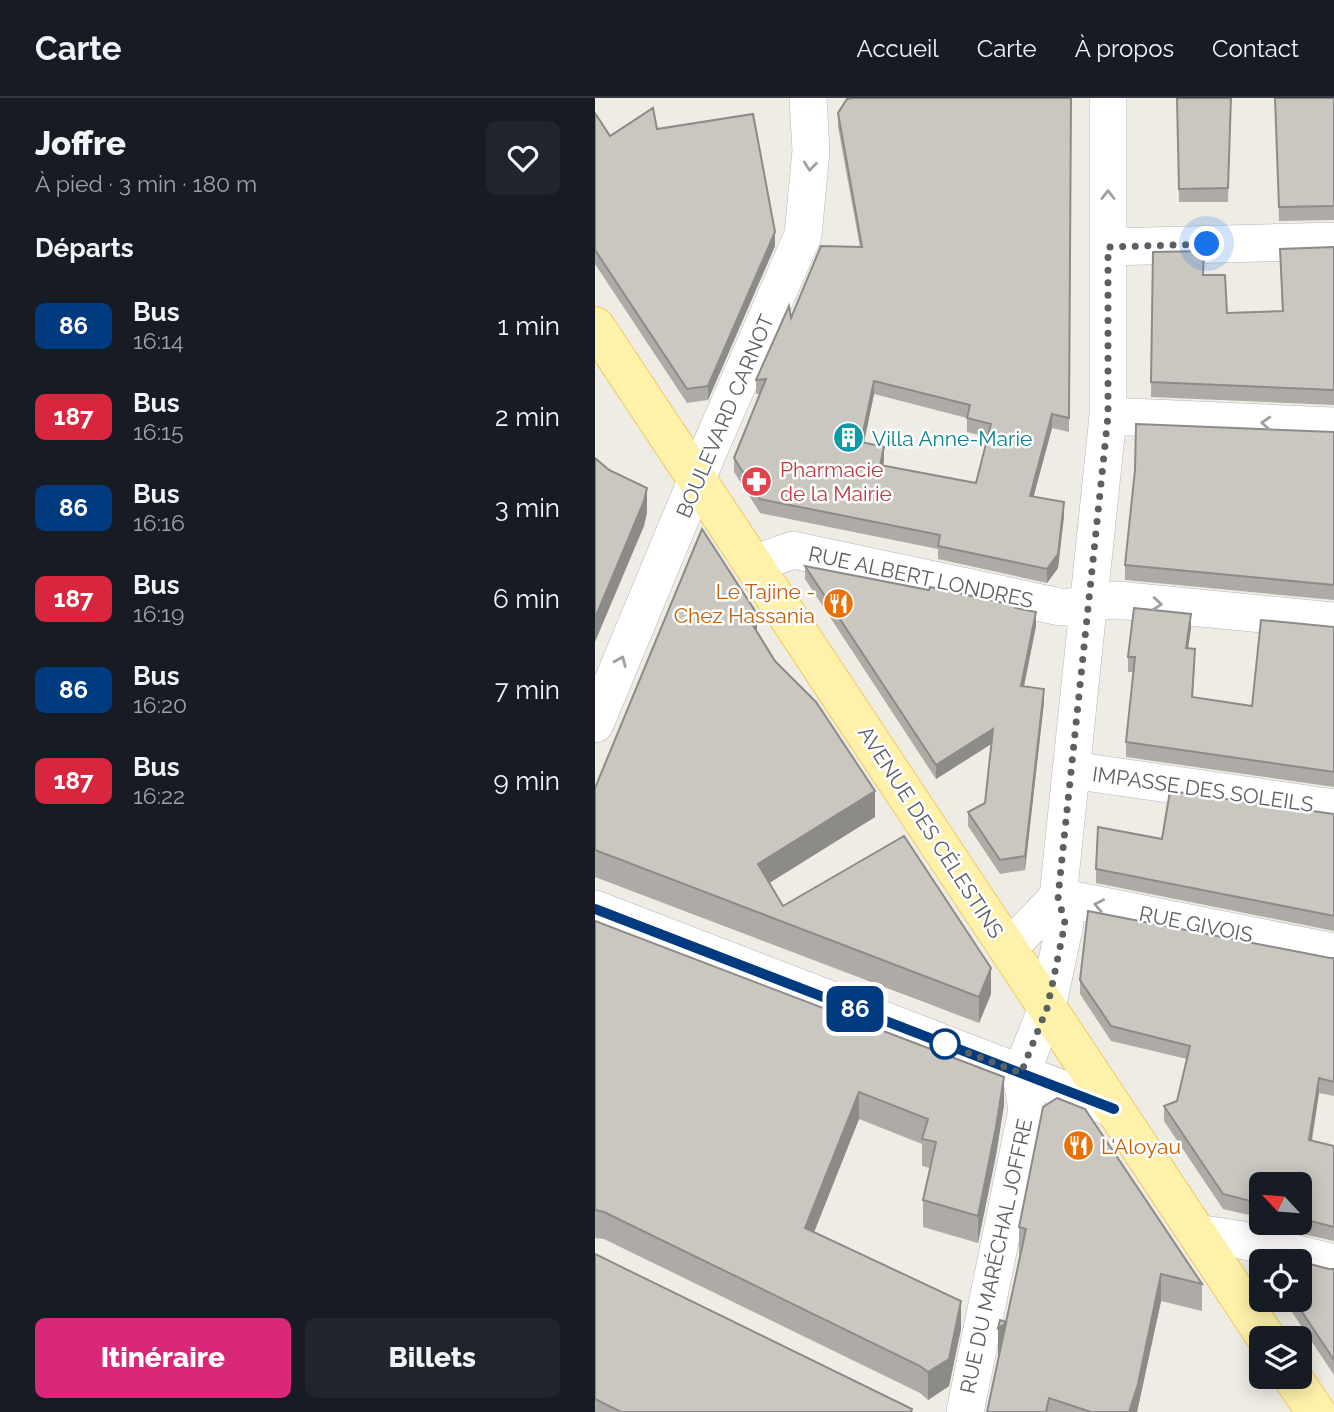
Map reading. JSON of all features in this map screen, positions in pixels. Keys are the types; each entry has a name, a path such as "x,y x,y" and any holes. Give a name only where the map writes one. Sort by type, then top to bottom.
{"main road":[{"name":"AVENUE DES CÉLESTINS","path":"595,326 1258,1326"},
{"path":"1300,1389 1316,1412"}],"street":[{"name":"BOULEVARD CARNOT","path":"595,724 697,478 803,235 811,151 808,98"},
{"path":"1021,1073 1047,1008 1065,923 1058,897 1108,416 1108,98"},
{"path":"1108,247 1334,241"},
{"path":"1108,416 1334,426"},
{"name":"RUE ALBERT LONDRES","path":"754,565 793,550 1060,607 1117,600 1334,621"},
{"name":"IMPASSE DES SOLEILS","path":"1071,770 1334,808"},
{"path":"1008,949 1058,897"},
{"name":"RUE GIVOIS","path":"1058,897 1334,952"},
{"path":"595,909 1114,1109"},
{"name":"RUE DU MARÉCHAL JOFFRE","path":"964,1412 1027,1110 1021,1073"},
{"path":"1196,1233 1334,1263"}],"building":[{"path":"1071,98 1069,418 1052,414 1030,496 1064,502 1058,554 1047,569 938,546 940,535 760,499 734,458 766,379 756,380 789,306 791,318 821,246 862,247 838,113 847,99","holes":["874,381 970,405 967,418 991,424 976,483 880,465 884,447 861,442"]},
{"path":"1177,98 1231,98 1228,188 1179,189"},
{"path":"1275,98 1334,98 1334,206 1279,207"},
{"path":"653,108 657,129 753,114 775,232 708,386 687,389 595,250 595,113 610,136"},
{"path":"1334,247 1334,390 1151,382 1153,252 1204,251 1203,275 1225,275 1227,313 1283,311 1280,249"},
{"path":"1136,424 1334,432 1334,585 1125,565 1135,470"},
{"path":"595,458 609,470 647,488 595,618"},
{"path":"702,529 757,614 749,619 775,661 816,702 875,791 758,864 783,906 904,836 991,968 979,997 595,850 595,788"},
{"path":"805,566 929,590 930,587 1036,612 1021,686 1044,689 1025,856 1000,860 968,812 985,803 993,729 936,765"},
{"path":"1134,608 1191,614 1186,648 1195,649 1192,697 1252,706 1261,620 1334,627 1334,772 1126,742 1135,657 1128,657"},
{"path":"1170,791 1334,814 1334,916 1096,869 1098,827 1162,839"},
{"path":"1088,911 1334,958 1334,1082 1319,1078 1309,1140 1334,1146 1334,1227 1313,1222 1313,1172 1249,1172 1249,1201 1223,1194 1164,1106 1177,1101 1190,1046 1111,1026 1080,980"},
{"path":"595,921 1004,1077 978,1216 923,1200 936,1142 922,1139 928,1119 859,1092 805,1228 961,1301 949,1359 928,1372 604,1212 595,1210"},
{"path":"1057,1098 1085,1109 1202,1284 1161,1274 1138,1384 1129,1412 1091,1412 1049,1398 1046,1412 987,1412 1006,1323 998,1328 1000,1320 1006,1322 1026,1229 1019,1227 1043,1107"},
{"path":"595,1254 912,1409 911,1412 621,1412 595,1399"},
{"path":"1312,1265 1334,1269 1334,1360 1302,1312 1312,1312"}],"bus line":[{"name":"86","path":"595,909 1114,1109"}],"place":[{"name":"Villa Anne-Marie","path":"849,438"},
{"name":"Pharmacie de la Mairie","path":"757,481"},
{"name":"Le Tajine - Chez Hassania","path":"838,603"},
{"name":"L'Aloyau","path":"1078,1146"}],"route":[{"path":"945,1044 1021,1073 1047,1008 1065,923 1058,897 1108,416 1108,247 1207,244"}]}
